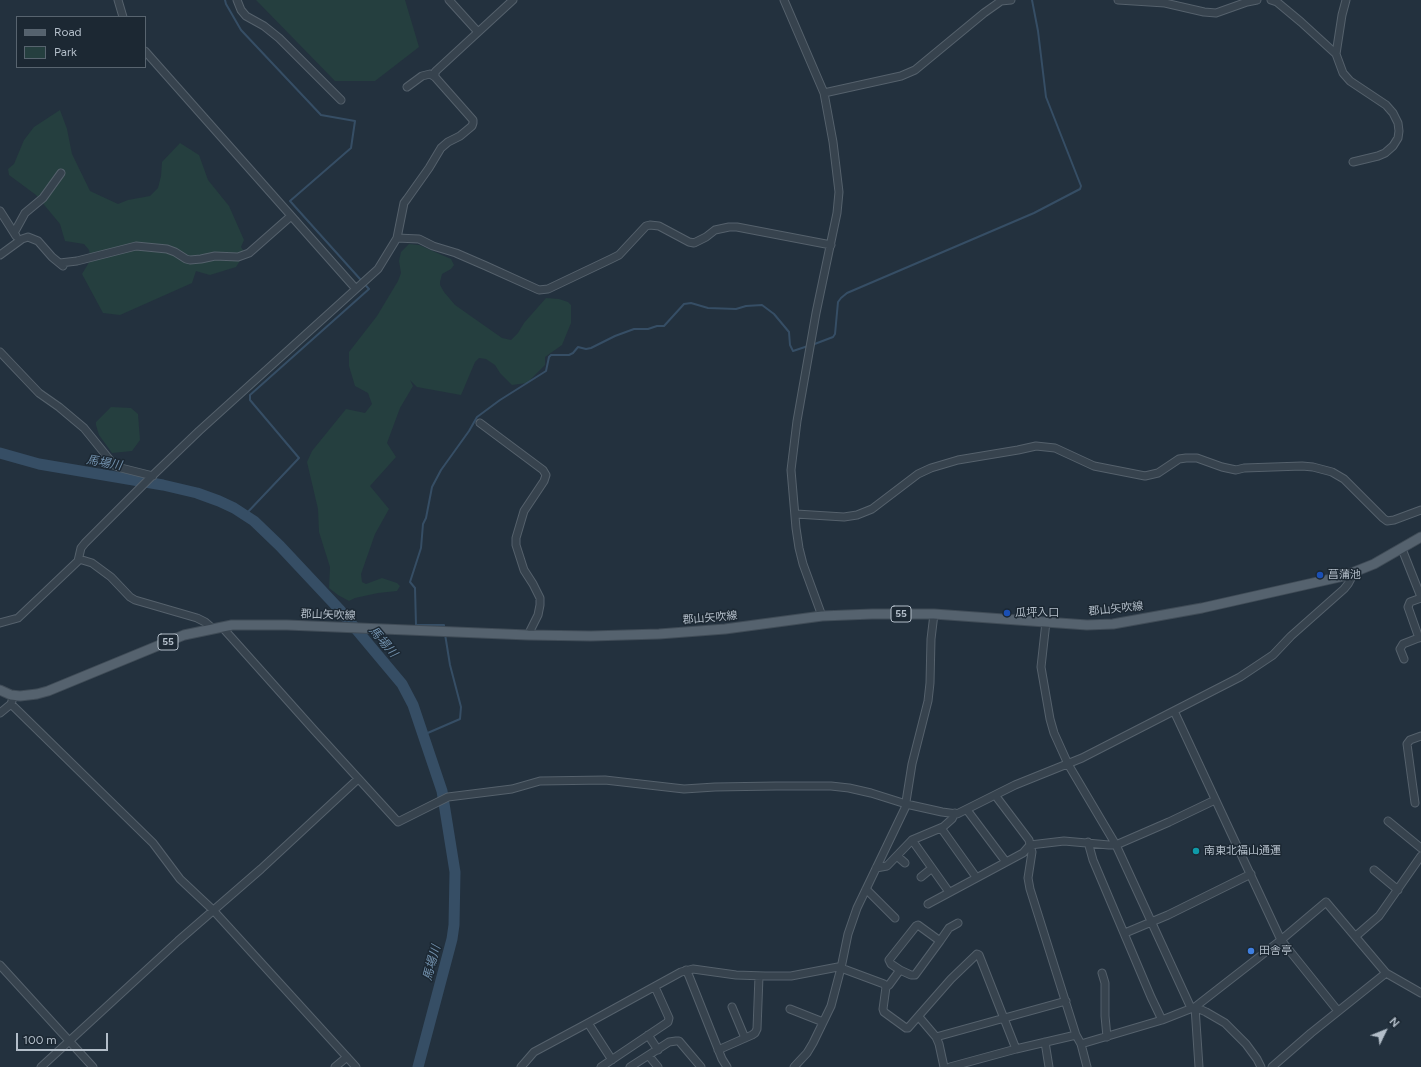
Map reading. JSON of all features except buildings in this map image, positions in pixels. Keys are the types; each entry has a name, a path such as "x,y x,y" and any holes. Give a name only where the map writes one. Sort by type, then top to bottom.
{"main road":[{"name":"郡山矢吹線","path":"0,690 12,699 48,691 184,635 218,628 258,625 591,636 659,634 725,629 822,616 872,614 934,614 1087,625 1113,624 1202,608 1354,573 1374,564 1421,538"}],"street":[{"path":"118,0 123,16"},
{"path":"237,0 241,10 246,16 264,26 279,38 341,100"},
{"path":"449,0 478,32"},
{"path":"435,77 435,72 437,70 513,0"},
{"path":"784,0 824,94 833,142 839,192 837,213 816,312 793,443 791,470 796,514 796,528 802,559 822,616"},
{"path":"824,94 901,76 916,70 984,13 1001,1 1011,0"},
{"path":"1118,0 1165,2 1204,12 1216,13 1257,0"},
{"path":"1271,0 1277,2 1336,54 1346,77 1389,108 1398,123 1398,138 1394,146 1378,156 1353,162"},
{"path":"1336,54 1342,15 1346,0"},
{"path":"146,52 356,289"},
{"path":"0,623 18,618 79,559 81,548 199,431 378,269 397,238 404,204 429,168 438,152 448,142 460,136 472,126 473,123 473,120 435,77 430,74 425,75 407,87"},
{"path":"14,233 26,213 43,198 61,173"},
{"path":"0,211 19,242"},
{"path":"0,255 28,237 38,242 62,265 136,246 167,249 190,260 215,256 238,257 249,253 291,216"},
{"path":"397,238 419,239 433,246 456,253 539,290 548,289 611,259 619,254 646,226 650,225 659,226 689,242 694,243 706,237 715,230 729,226 831,245"},
{"path":"0,352 39,393 59,407 84,428 114,465 152,477"},
{"path":"480,423 543,470 546,475 544,481 524,511 516,538 516,545 524,570 540,598 538,615 528,635"},
{"path":"796,514 844,517 857,515 872,509 918,474 934,467 958,460 1036,446 1055,448 1094,466 1145,476 1158,473 1179,459 1186,458 1197,458 1222,467 1236,470 1266,467 1313,467 1332,472 1344,478 1387,521 1394,520 1421,510"},
{"path":"1402,549 1421,598 1410,602 1408,607 1420,638 1403,644 1400,649 1404,659"},
{"path":"79,559 92,563 111,577 130,597 136,600 197,618 218,628 398,822 448,797 512,789 540,781 605,780 684,790 715,787 831,786 871,793 906,804 942,812 960,813 1015,785 1068,764 1240,677 1273,655 1300,627 1344,589 1354,573"},
{"path":"794,1067 807,1053 831,1006 848,934 857,908 906,804 912,764 928,701 931,639 934,614"},
{"path":"1046,622 1042,651 1041,676 1050,719 1068,764 1116,845 1193,1008 1199,1067"},
{"path":"0,713 12,699 153,843 180,879 213,910 356,1067"},
{"path":"1174,711 1281,940 1338,1011"},
{"path":"1416,803 1407,744 1410,740 1421,736"},
{"path":"41,1067 213,910 261,869 358,779"},
{"path":"996,795 1030,845 1032,852 1028,878 1029,882 1087,1067"},
{"path":"928,904 1023,853 1030,845 1064,841 1116,845 1215,800"},
{"path":"967,810 1006,862"},
{"path":"876,868 887,866 912,840 941,828 952,819 955,813"},
{"path":"1388,821 1421,848"},
{"path":"941,828 976,877"},
{"path":"912,840 949,892"},
{"path":"1088,842 1093,860 1162,1020"},
{"path":"897,856 905,863"},
{"path":"1356,936 1379,916 1421,856"},
{"path":"921,878 932,868"},
{"path":"1374,870 1398,890"},
{"path":"1125,933 1152,922 1251,874"},
{"path":"866,888 895,918"},
{"path":"1081,1044 1162,1020 1193,1008 1281,940 1326,902 1386,973 1421,993"},
{"path":"940,941 918,925 889,960 891,964 900,970 911,975 915,975 940,941 951,926 958,922"},
{"path":"900,970 886,987 883,1009 884,1012 908,1028 950,979 977,954 979,955 1016,1049"},
{"path":"0,965 93,1067"},
{"path":"521,1067 534,1052 686,970 693,969 736,975 792,976 832,968 841,968 881,983 886,987"},
{"path":"686,970 722,1060 727,1067"},
{"path":"1102,973 1105,983 1105,1016 1107,1037"},
{"path":"1272,1067 1338,1011 1386,973"},
{"path":"718,1050 752,1035 757,1030 759,976"},
{"path":"601,1067 668,1022 669,1018 655,987"},
{"path":"936,1037 1066,1001"},
{"path":"732,1007 745,1038"},
{"path":"1193,1008 1206,1012 1225,1023 1246,1044 1261,1067"},
{"path":"790,1009 823,1022"},
{"path":"919,1017 936,1037 944,1067"},
{"path":"588,1023 612,1060"},
{"path":"648,1035 658,1050"},
{"path":"950,1067 975,1064 1016,1049 1076,1035"},
{"path":"630,1067 672,1041 679,1041 701,1067"},
{"path":"1045,1042 1049,1067"},
{"path":"335,1067 347,1056"},
{"path":"649,1056 658,1067"}],"green space":[{"path":"256,0 405,0 419,47 375,81 335,81"},
{"path":"60,110 67,129 72,154 90,191 118,204 128,200 150,196 158,188 162,162 180,143 199,155 208,180 229,206 244,240 241,247 245,253 236,267 210,275 196,271 192,283 120,315 103,313 82,274 91,259 89,250 84,244 65,241 60,224 36,195 9,175 8,169 14,164 24,140 34,127"},
{"path":"409,244 419,245 451,259 454,265 451,269 442,274 440,282 444,292 455,305 502,338 511,340 546,298 559,299 568,302 571,305 571,323 562,345 545,357 545,365 527,383 512,385 500,373 495,365 486,359 479,358 475,362 461,395 417,387 410,380 413,386 400,408 387,443 396,457 370,486 389,509 375,534 361,574 362,582 366,584 382,578 397,583 400,586 397,591 378,593 355,598 349,601 329,588 330,567 319,532 318,509 307,462 312,451 346,409 365,413 372,404 368,393 355,386 349,366 349,352 377,316 398,281 401,273 399,261 401,252"},
{"path":"111,407 131,408 138,414 140,440 132,451 112,453 99,435 96,422"}],"waterway":[{"path":"225,0 241,30 321,115 355,121 351,148 290,201 369,289 250,395 250,400 299,458 245,515"},
{"path":"812,345 833,337 835,334 838,302 847,293 1034,213 1080,189 1081,186 1046,97 1038,31 1032,0"},
{"path":"444,629 444,625 416,625 415,588 410,582 421,548 423,524 426,518 432,487 441,470 469,431 477,417 500,400 546,371 549,357 551,355 569,355 578,347 586,349 591,348 615,336 634,329 648,329 657,326 664,326 684,304 691,303 708,308 736,309 746,306 762,305 774,314 789,332 790,345 793,351 808,346"},
{"name":"馬場川","path":"0,453 39,464 163,485 197,493 234,508 254,521 280,546 340,610 402,684 413,705 442,791 455,872 454,925 452,939 418,1067"},
{"path":"423,735 460,719 461,707 450,665 445,634"}],"place":[{"name":"菖蒲池","path":"1320,575"},
{"name":"瓜坪入口","path":"1007,613"},
{"name":"南東北福山通運","path":"1196,851"},
{"name":"田舎亭","path":"1251,951"}]}
